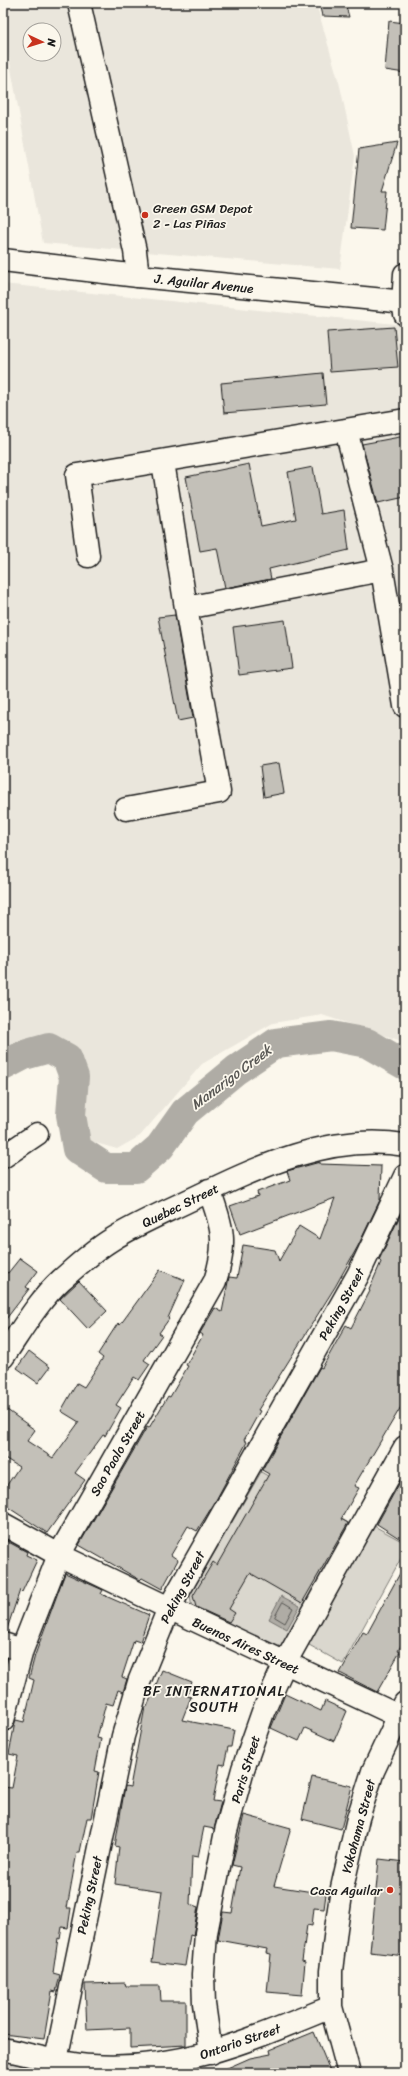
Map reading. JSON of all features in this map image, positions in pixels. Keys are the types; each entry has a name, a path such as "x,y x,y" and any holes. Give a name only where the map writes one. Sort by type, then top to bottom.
{"street":[{"path":"79,3 134,251 138,276"},
{"name":"J. Aguilar Avenue","path":"3,260 404,306"},
{"path":"404,306 405,274"},
{"path":"88,556 77,475 163,462 405,420"},
{"path":"346,430 382,570 405,706"},
{"path":"126,809 218,792 186,608 163,462"},
{"path":"186,608 382,570"},
{"path":"3,1156 37,1134"},
{"name":"Quebec Street","path":"3,1357 36,1309 60,1281 85,1259 111,1240 209,1190 275,1161 318,1148 386,1142 405,1146"},
{"name":"Peking Street","path":"56,2060 123,1736 139,1682 168,1608 358,1275 405,1176"},
{"name":"Sao Paolo Street","path":"3,1720 13,1647 59,1555 215,1281 222,1260 223,1240 220,1220 209,1190"},
{"name":"Paris Street","path":"211,2053 204,2015 203,1975 206,1933 212,1894 243,1769 263,1712 285,1663 405,1447"},
{"name":"Buenos Aires Street","path":"3,1524 59,1555 285,1663 403,1712"},
{"name":"Yokohama Street","path":"349,2073 331,2007 331,1971 342,1888 358,1818 373,1771 403,1712"},
{"name":"Ontario Street","path":"3,2049 92,2066 132,2066 176,2061 211,2053 331,2007"}],"shaded area":[{"name":"Green GSM Depot 2 - Las Piñas","path":"3,3 316,3 340,86 355,156 340,269 43,243 3,25"},
{"path":"3,284 405,325 405,1042 322,1015 273,1023 202,1064 140,1136 117,1149 89,1141 82,1121 74,1077 67,1058 49,1048 24,1055 3,1066"},
{"path":"261,1472 352,1525 280,1653 192,1610 190,1595"},
{"path":"367,1522 405,1543 405,1551 343,1664 302,1641"},
{"path":"3,2060 34,2069 33,2073 3,2073"}],"water":[{"path":"281,1596 300,1606 287,1629 269,1619"}],"building":[{"path":"319,3 345,3 349,17 322,16"},
{"path":"389,21 405,23 405,73 385,70"},
{"path":"397,143 382,191 387,191 383,230 351,228 359,149"},
{"path":"394,327 398,367 330,372 327,332"},
{"path":"323,373 326,404 224,413 221,383"},
{"path":"405,436 405,497 378,503 362,444"},
{"path":"249,464 261,526 296,519 288,472 313,467 321,514 344,510 349,550 269,569 271,579 225,588 217,548 200,551 186,477"},
{"path":"175,615 193,718 178,721 158,617"},
{"path":"285,620 292,668 239,675 233,627"},
{"path":"279,763 284,793 264,797 260,766"},
{"path":"320,1162 320,1164 381,1166 380,1200 358,1246 335,1287 258,1410 260,1411 244,1440 247,1442 215,1502 197,1531 188,1526 171,1555 178,1560 162,1589 142,1578 140,1580 79,1545 147,1427 149,1428 168,1396 170,1397 188,1366 186,1365 203,1335 200,1333 215,1308 222,1312 229,1277 237,1278 243,1245 275,1250 279,1261 299,1226 320,1239 335,1198 240,1234 230,1206 258,1196 257,1192 290,1180 287,1171"},
{"path":"405,1205 405,1400 354,1486 359,1488 341,1519 348,1523 302,1603 250,1573 229,1609 235,1613 229,1622 196,1607 193,1596 213,1562 217,1565 269,1474 262,1470 320,1367 322,1368 346,1325 351,1328 370,1291 369,1290 381,1262 379,1260"},
{"path":"20,1258 38,1271 26,1287 29,1289 3,1323 3,1270 8,1273"},
{"path":"160,1270 185,1280 168,1318 169,1319 159,1333 162,1335 144,1360 150,1364 139,1380 134,1377 116,1405 121,1408 105,1436 103,1435 75,1473 85,1480 47,1533 3,1504 3,1491 19,1467 3,1457 3,1407 35,1430 27,1441 53,1458 79,1422 61,1411 77,1383 84,1387 103,1358 98,1354 118,1323 120,1325"},
{"path":"79,1281 107,1311 88,1329 60,1299"},
{"path":"29,1351 50,1367 38,1383 17,1368"},
{"path":"405,1473 405,1542 377,1524"},
{"path":"3,1539 27,1552 26,1555 37,1560 22,1592 20,1590 6,1632 3,1632"},
{"path":"405,1564 405,1638 398,1651 400,1652 377,1692 340,1673 363,1632 367,1634"},
{"path":"65,1573 103,1590 101,1594 149,1615 140,1642 134,1640 122,1677 127,1679 123,1692 118,1690 113,1705 106,1703 97,1738 101,1739 95,1771 99,1772 91,1818 87,1818 80,1852 77,1852 67,1908 71,1908 68,1928 62,1927 60,1939 58,1938 53,1973 60,1975 56,1992 52,1991 44,2039 3,2034 3,1787 12,1788 18,1756 9,1754 15,1722 16,1720 24,1722 34,1680 29,1678 35,1655"},
{"path":"162,1670 192,1682 187,1696 191,1697 182,1720 234,1730 231,1747 228,1747 224,1765 220,1764 213,1801 221,1802 214,1829 204,1827 198,1857 192,1856 190,1904 198,1907 193,1936 190,1935 185,1966 152,1962 162,1891 115,1884 119,1847 115,1846 125,1786 130,1787 145,1707 147,1707"},
{"path":"285,1694 321,1711 325,1701 347,1711 334,1741 305,1728 299,1741 271,1728"},
{"path":"312,1777 352,1786 341,1829 302,1819"},
{"path":"244,1815 291,1828 274,1886 326,1894 324,1909 314,1908 312,1926 307,1925 302,1961 305,1962 302,1995 267,1992 271,1954 266,1953 267,1949 218,1940 223,1912 232,1913 240,1867 232,1865"},
{"name":"Casa Aguilar","path":"379,1859 405,1862 405,1956 370,1952"},
{"path":"125,1983 126,1986 160,1986 161,2001 186,2001 186,2045 130,2048 130,2028 87,2030 85,1984"},
{"path":"314,2032 331,2073 216,2073 250,2058 271,2054 270,2050"}],"waterway":[{"name":"Manarigo Creek","path":"3,1066 24,1055 49,1048 67,1058 74,1077 71,1115 77,1149 106,1168 136,1168 160,1147 185,1112 236,1070 276,1043 331,1036 367,1043 405,1065"}],"place":[{"name":"Green GSM Depot 2 - Las Piñas","path":"145,215"},
{"name":"Casa Aguilar","path":"390,1890"}],"district":[{"name":"BF INTERNATIONAL SOUTH","path":"214,1700"}]}
